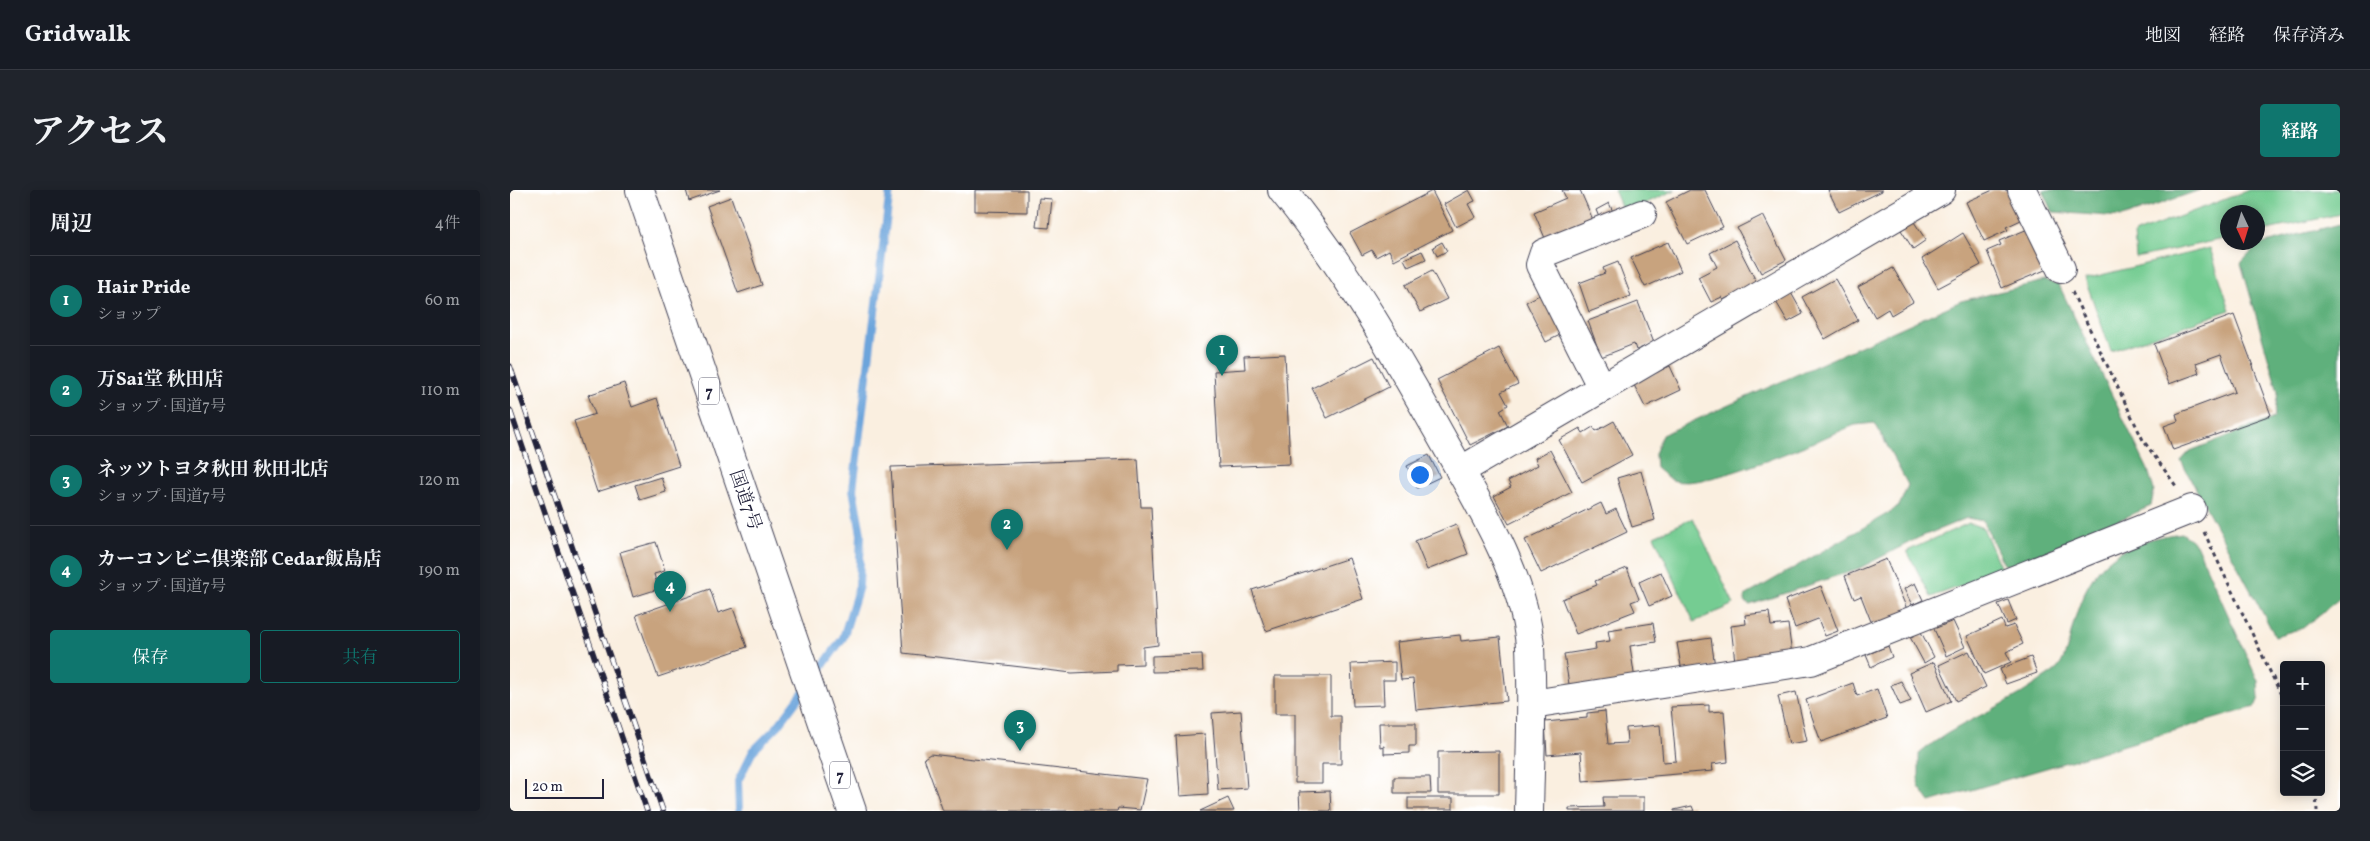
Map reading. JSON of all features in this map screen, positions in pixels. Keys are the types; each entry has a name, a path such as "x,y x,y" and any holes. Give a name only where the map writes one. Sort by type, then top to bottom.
{"main road":[{"name":"国道7号","path":"640,190 852,811"},
{"path":"1282,190 1302,214 1364,302 1460,471 1503,555 1520,593 1529,638 1532,704 1529,811"},
{"path":"1460,471 1941,190"},
{"path":"2022,190 2060,268"},
{"path":"1602,388 1540,264 1544,253 1642,214"},
{"path":"1532,704 1811,661 2192,509"}],"path":[{"path":"2060,268 2143,440 2192,509 2280,693"},
{"path":"2316,796 2317,811"}],"green space":[{"path":"1614,190 1675,190 1624,213"},
{"path":"2043,190 2200,190 2122,217 2053,212"},
{"path":"2249,190 2340,190 2340,214 2265,230 2265,205 2220,205 2220,240 2136,258 2134,234"},
{"path":"2340,224 2340,598 2303,628 2275,636 2181,461 2190,451 2274,418 2278,392 2241,263 2253,250 2265,250 2265,243"},
{"path":"2210,248 2230,310 2111,351 2085,279"},
{"path":"2044,281 2059,285 2148,470 2154,490 2151,506 2020,564 2004,565 1983,521 1967,518 1918,538 1860,568 1750,605 1744,602 1745,596 1892,511 1900,504 1908,485 1875,423 1855,425 1791,452 1734,472 1709,479 1687,482 1672,480 1656,468 1655,454 1662,435 1961,301"},
{"path":"1693,518 1734,604 1694,622 1654,536"},
{"path":"1969,523 1983,528 2002,571 1931,597 1907,551"},
{"path":"2182,533 2196,544 2258,681 2259,698 2255,707 1930,802 1919,787 1919,754 1946,734 2007,702 2058,668 2066,652 2081,601 2089,584 2111,558 2125,549 2142,542"}],"building":[{"path":"686,190 720,190 689,201"},
{"path":"975,190 1027,190 1027,212 975,211"},
{"path":"1469,190 1475,201 1468,204 1475,217 1456,227 1444,204"},
{"path":"1562,190 1580,190 1594,222 1547,243 1534,212 1566,198"},
{"path":"1690,190 1705,190 1723,227 1687,244 1666,202"},
{"path":"1828,190 1882,190 1882,191 1839,212"},
{"path":"1993,190 2007,190 2021,220 2006,227 2008,230 1984,241 1966,202"},
{"path":"1432,191 1452,230 1394,260 1389,250 1376,257 1372,250 1362,255 1350,233"},
{"path":"731,197 762,285 738,293 707,206"},
{"path":"1039,198 1052,199 1049,228 1036,227"},
{"path":"1609,203 1615,216 1601,222 1596,210"},
{"path":"1763,215 1786,260 1761,273 1737,228"},
{"path":"1914,222 1926,240 1913,249 1901,230"},
{"path":"2028,229 2045,270 2002,288 1987,251 2001,245 1999,241"},
{"path":"1963,233 1981,265 1938,288 1922,259"},
{"path":"1735,240 1757,283 1723,300 1722,297 1711,302 1698,277 1717,267 1710,253"},
{"path":"1442,242 1447,251 1437,256 1433,247"},
{"path":"1668,242 1681,271 1645,287 1631,258"},
{"path":"1422,251 1426,259 1408,267 1404,259"},
{"path":"1618,262 1631,296 1589,312 1579,283 1605,273 1603,268"},
{"path":"1893,268 1913,302 1891,315 1888,309 1875,317 1858,287"},
{"path":"1432,271 1447,299 1420,312 1405,285"},
{"path":"1835,279 1858,320 1825,339 1802,297"},
{"path":"1790,291 1803,314 1788,322 1775,300"},
{"path":"1545,292 1566,332 1546,342 1526,302"},
{"path":"1638,302 1654,343 1636,350 1634,344 1601,357 1588,321"},
{"path":"2234,315 2271,415 2173,450 2164,426 2178,421 2176,414 2235,392 2221,354 2196,363 2199,373 2169,384 2154,344"},
{"path":"1499,348 1518,384 1501,392 1508,405 1500,410 1508,426 1470,445 1437,380"},
{"path":"1285,354 1290,464 1219,467 1214,371 1245,369 1244,356"},
{"path":"1374,357 1389,387 1327,418 1312,388"},
{"path":"1670,366 1681,390 1645,407 1633,383"},
{"path":"624,383 632,407 657,398 679,466 597,492 574,421 595,414 588,395"},
{"path":"1614,421 1632,455 1582,482 1559,440 1580,428 1583,433 1593,427 1596,431"},
{"path":"1550,450 1572,492 1509,524 1494,496 1511,487 1508,481 1538,465 1535,458"},
{"path":"1429,455 1440,477 1417,488 1407,466"},
{"path":"1138,459 1141,507 1151,507 1158,645 1143,647 1143,664 1117,665 1117,671 1072,673 903,653 891,467"},
{"path":"1641,471 1655,520 1632,527 1617,478"},
{"path":"661,477 666,492 640,500 635,485"},
{"path":"1601,503 1606,514 1616,509 1627,532 1541,573 1525,540"},
{"path":"1456,524 1468,554 1427,570 1415,541"},
{"path":"656,542 665,571 654,574 658,589 633,597 620,552"},
{"path":"1349,558 1363,599 1266,631 1252,590"},
{"path":"1886,559 1909,614 1874,629 1861,596 1854,599 1845,576"},
{"path":"1627,568 1639,599 1631,602 1635,611 1576,634 1562,599 1597,585 1595,581"},
{"path":"1661,572 1672,596 1649,606 1639,582"},
{"path":"1915,583 1923,600 1912,605 1904,589"},
{"path":"1821,586 1838,631 1825,636 1818,619 1795,628 1785,600"},
{"path":"710,589 718,613 733,608 747,647 658,677 636,615"},
{"path":"2008,600 2016,620 2007,624 1998,604"},
{"path":"1769,612 1771,626 1788,624 1792,655 1735,662 1731,626 1746,624 1745,615"},
{"path":"2002,620 2005,628 2014,625 2023,644 2006,652 2011,662 1984,674 1967,636"},
{"path":"1953,621 1965,647 1946,656 1934,629"},
{"path":"1653,623 1656,642 1630,646 1635,680 1570,690 1564,654 1596,649 1595,643 1610,641 1608,630"},
{"path":"1921,632 1934,657 1924,663 1910,637"},
{"path":"1460,635 1461,641 1500,637 1507,701 1416,710 1413,679 1401,680 1397,642"},
{"path":"1711,638 1715,667 1682,672 1677,643"},
{"path":"1888,646 1892,657 1871,667 1866,655"},
{"path":"1969,651 1986,687 1956,701 1939,665"},
{"path":"1202,654 1203,671 1152,672 1152,656"},
{"path":"2031,657 2037,673 2006,684 2000,669"},
{"path":"1395,662 1395,680 1383,680 1384,705 1353,706 1351,664"},
{"path":"1934,662 1951,701 1926,712 1909,673"},
{"path":"1275,676 1331,676 1331,716 1341,716 1341,764 1322,764 1322,783 1295,783 1295,714 1275,714"},
{"path":"1901,681 1911,701 1900,705 1891,685"},
{"path":"1853,683 1857,696 1877,689 1887,718 1821,742 1806,700"},
{"path":"1796,692 1807,741 1789,744 1778,696"},
{"path":"1709,705 1709,712 1724,711 1728,762 1712,764 1713,771 1583,782 1581,752 1547,755 1545,722 1587,718 1587,713 1605,711 1608,744 1627,743 1626,728 1660,725 1663,762 1676,761 1671,707"},
{"path":"1241,711 1247,788 1218,790 1212,713"},
{"path":"1379,723 1416,723 1416,746 1409,746 1409,753 1384,754 1384,746 1380,747"},
{"path":"1205,734 1208,794 1180,796 1176,736"},
{"path":"1499,751 1499,794 1438,794 1438,752"},
{"path":"930,754 1147,779 1140,810 1118,808 1117,811 943,811 924,758"},
{"path":"1394,777 1430,777 1431,793 1394,793"},
{"path":"1330,791 1331,811 1300,811 1299,792"},
{"path":"1603,797 1644,797 1644,811 1569,811 1569,808 1604,807"},
{"path":"1228,798 1234,811 1200,811"},
{"path":"1408,798 1453,798 1453,809 1408,809"},
{"path":"1692,806 1694,811 1674,811 1674,810"}],"waterway":[{"path":"814,678 843,638 859,586 861,534 853,489 890,190"},
{"path":"739,811 738,781 753,751 778,726 804,691"}],"railway":[{"path":"510,366 663,811"},
{"path":"510,410 647,811"}],"place":[{"name":"Hair Pride","path":"1222,376"},
{"name":"万Sai堂 秋田店","path":"1007,550"},
{"name":"カーコンビニ倶楽部 Cedar飯島店","path":"670,612"},
{"name":"ネッツトヨタ秋田 秋田北店","path":"1020,751"}]}
